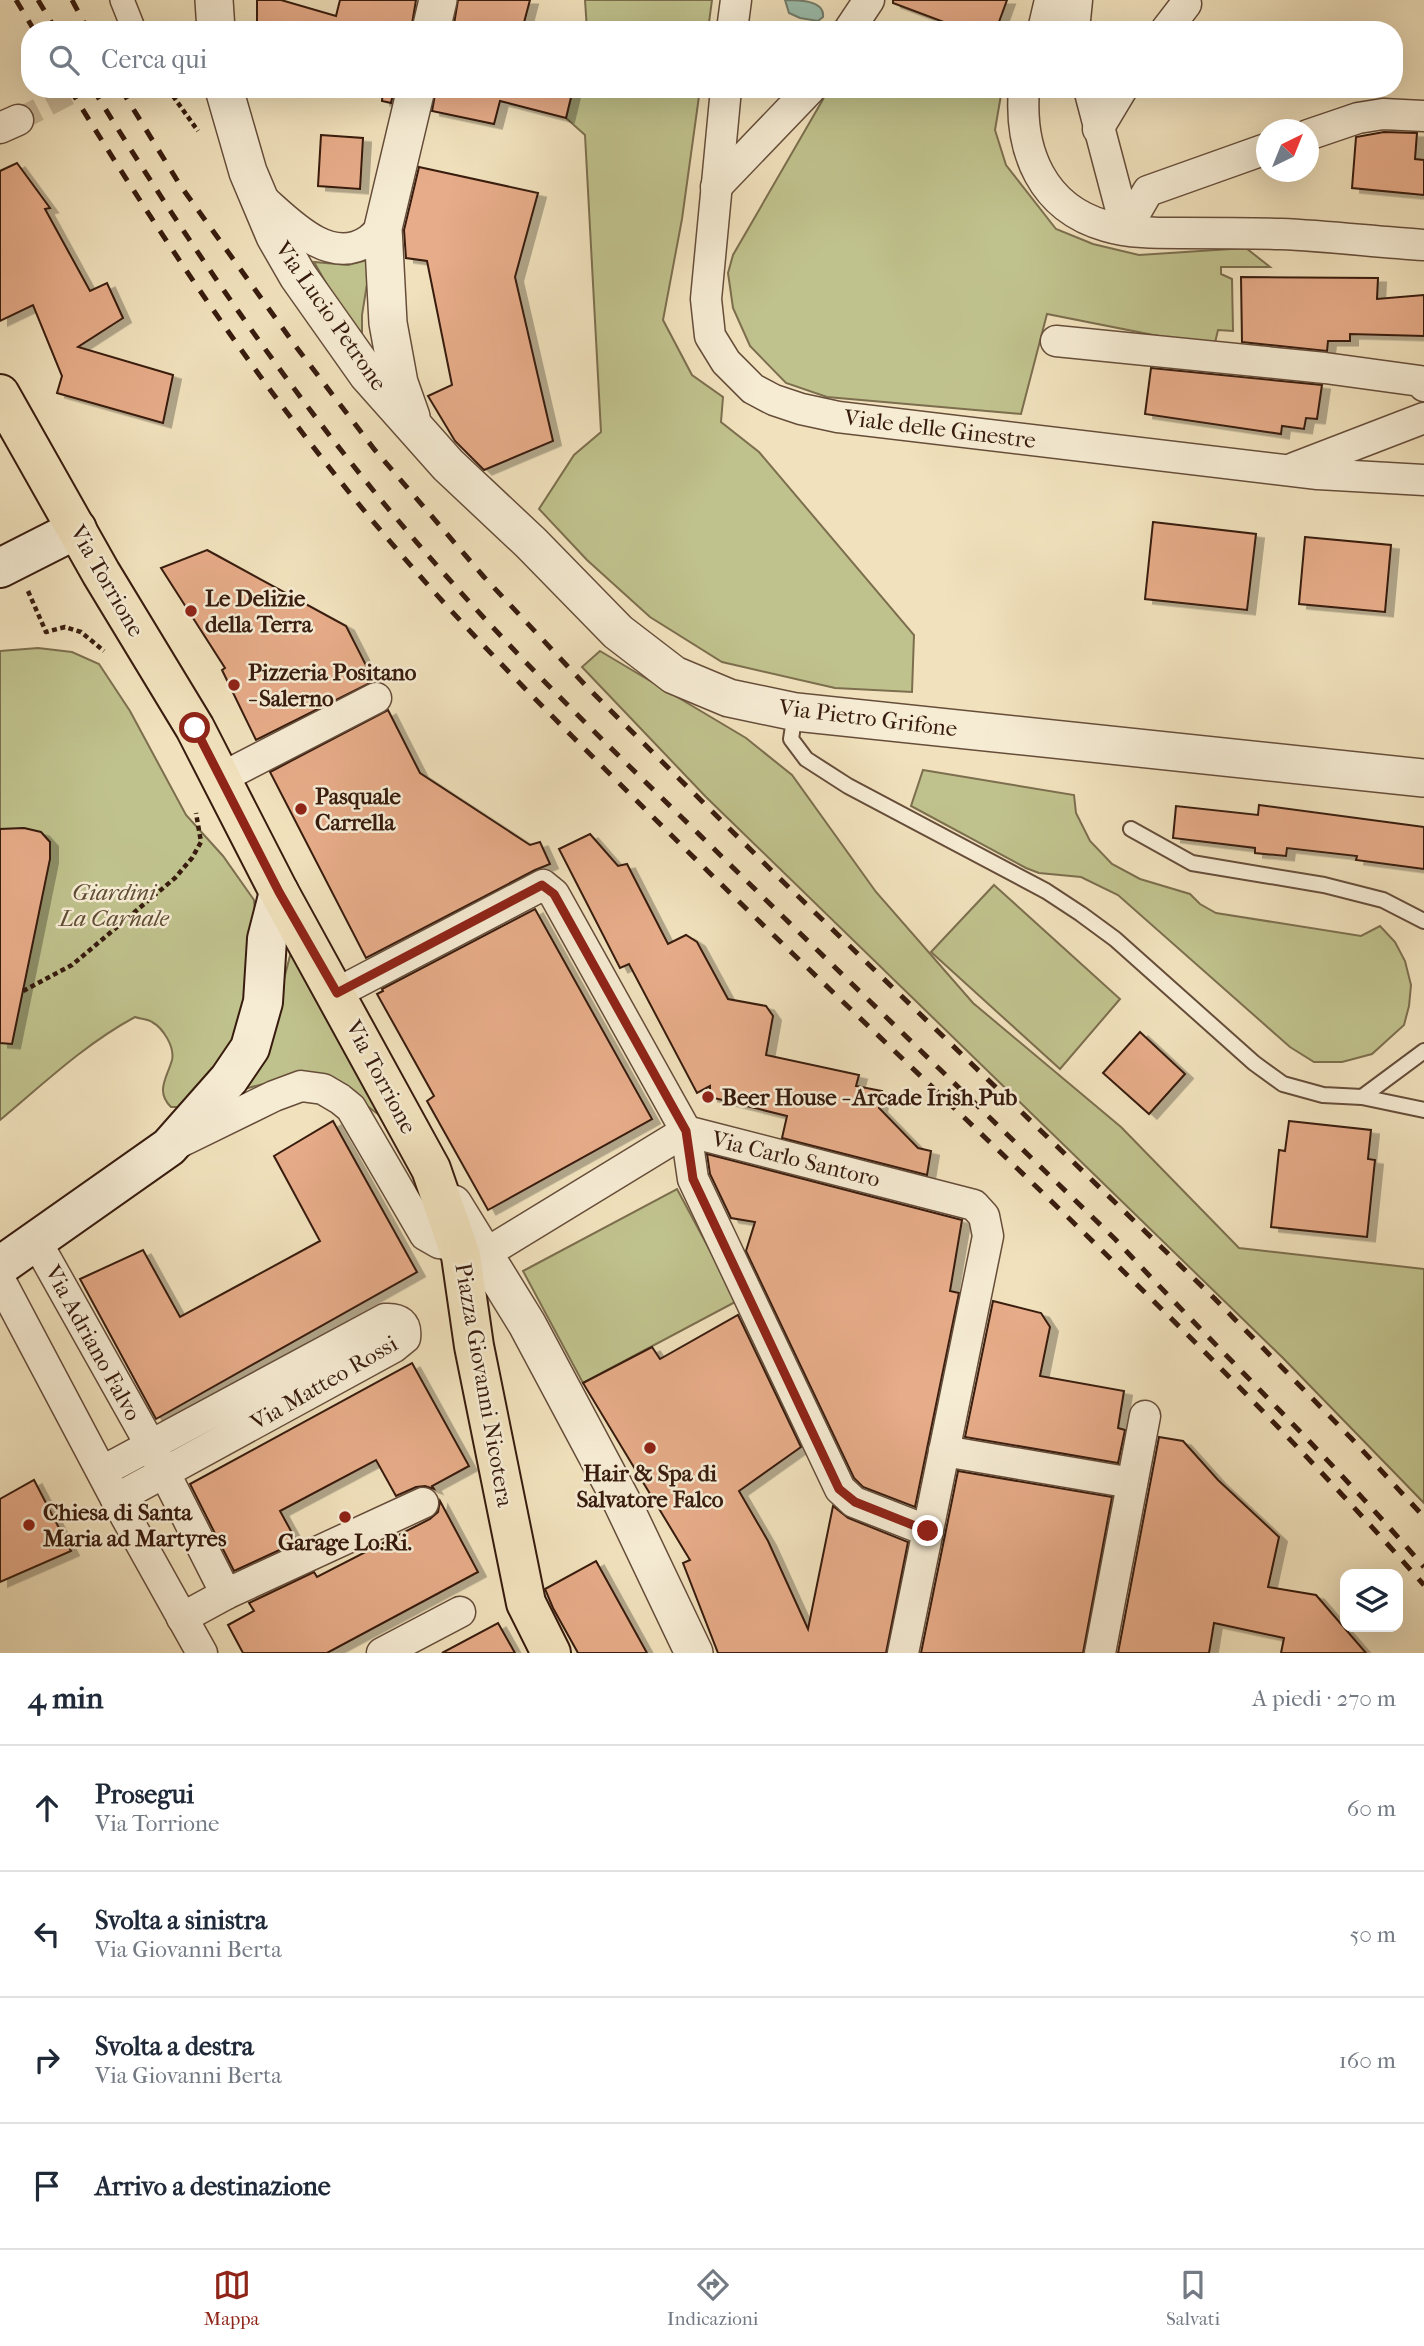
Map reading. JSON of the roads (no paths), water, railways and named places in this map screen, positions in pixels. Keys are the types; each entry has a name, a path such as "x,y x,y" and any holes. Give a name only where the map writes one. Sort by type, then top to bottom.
{"main road":[{"name":"Via Torrione","path":"5,417 77,529 195,728 279,892 337,993 431,1169"},
{"path":"7,565 77,529"},
{"path":"0,1266 169,1147 229,1079 250,1048 263,1002 267,939 279,892"},
{"name":"Piazza Giovanni Nicotera","path":"431,1169 470,1250 465,1279 474,1346 526,1604 551,1653"}],"street":[{"path":"122,0 130,21"},
{"path":"214,0 215,21"},
{"path":"433,21 438,0"},
{"path":"733,21 736,0"},
{"path":"855,21 869,0"},
{"path":"1045,21 1050,0"},
{"path":"1075,21 1077,0"},
{"path":"1173,21 1186,4"},
{"name":"Via Lucio Petrone","path":"227,98 248,172 275,236 305,285 368,376 415,428"},
{"path":"414,98 383,228 388,323 398,383 415,428"},
{"name":"Viale delle Ginestre","path":"725,98 706,299 710,336 726,362 753,389 801,409 838,417 1288,470 1424,480"},
{"path":"716,187 801,98"},
{"path":"1023,98 1022,116 1027,146 1042,183 1068,209 1105,226 1148,232 1283,234 1424,245"},
{"path":"1091,98 1126,229"},
{"path":"1098,129 1117,98"},
{"path":"1319,131 1358,117 1383,114 1424,116"},
{"path":"1126,229 1148,191 1256,153"},
{"name":"Via Lucio Petrone","path":"259,196 307,236 330,247 348,248 365,243 383,228"},
{"path":"1056,341 1325,368 1420,381 1424,386"},
{"name":"Viale delle Ginestre","path":"1288,470 1424,418"},
{"name":"Via Pietro Grifone","path":"415,428 448,465 531,543 618,632 674,675 702,689 729,698 796,712 1424,779"},
{"name":"Viale delle Ginestre","path":"1370,438 1410,444 1424,440"},
{"path":"221,778 376,698"},
{"path":"337,993 542,885 554,894 686,1131 693,1179 839,1489 855,1502 928,1531"},
{"path":"169,1147 300,1086 323,1089 351,1108 425,1235 439,1243 470,1250 527,1324 609,1479 694,1653"},
{"name":"Via Carlo Santoro","path":"470,1250 686,1131 974,1205 984,1216 988,1236 944,1451"},
{"name":"Via Adriano Falvo","path":"36,1241 150,1444 226,1594"},
{"path":"0,1280 116,1499 202,1653"},
{"name":"Via Matteo Rossi","path":"103,1471 385,1319 402,1321 405,1326 405,1338 394,1347 116,1499"},
{"path":"1100,1653 1145,1416"},
{"path":"903,1653 944,1451 1132,1483"},
{"path":"182,1618 226,1594 423,1503"},
{"path":"382,1653 460,1612"}],"lane":[{"path":"796,712 791,739 806,759 825,772 1046,891 1115,939 1254,1063 1283,1083 1323,1095 1362,1097 1424,1110"},
{"path":"1131,829 1192,863 1324,885 1383,900 1424,921"},
{"path":"1362,1097 1424,1051"}],"tunnel":[{"path":"18,120 61,98"}],"railway":[{"path":"16,0 29,21"},
{"path":"38,0 51,21"},
{"path":"72,0 83,21"},
{"path":"76,98 192,279 278,401 371,519 448,607 653,817 1045,1195 1238,1386 1333,1484 1424,1585"},
{"path":"99,98 174,217 304,402 398,521 479,613 609,746 1115,1239 1349,1483 1424,1567"},
{"path":"127,98 180,185 297,348 374,449 484,577 588,688 773,872 1214,1298 1424,1517"}],"place":[{"name":"Le Delizie della Terra","path":"191,611"},
{"name":"Pizzeria Positano - Salerno","path":"234,685"},
{"name":"Pasquale Carrella","path":"301,809"},
{"name":"Beer House - Arcade Irish Pub","path":"708,1097"},
{"name":"Hair & Spa di Salvatore Falco","path":"650,1448"},
{"name":"Garage Lo.Ri.","path":"345,1517"},
{"name":"Chiesa di Santa Maria ad Martyres","path":"29,1525"}],"park label":[{"name":"Giardini La Carnale","path":"114,905"}]}
